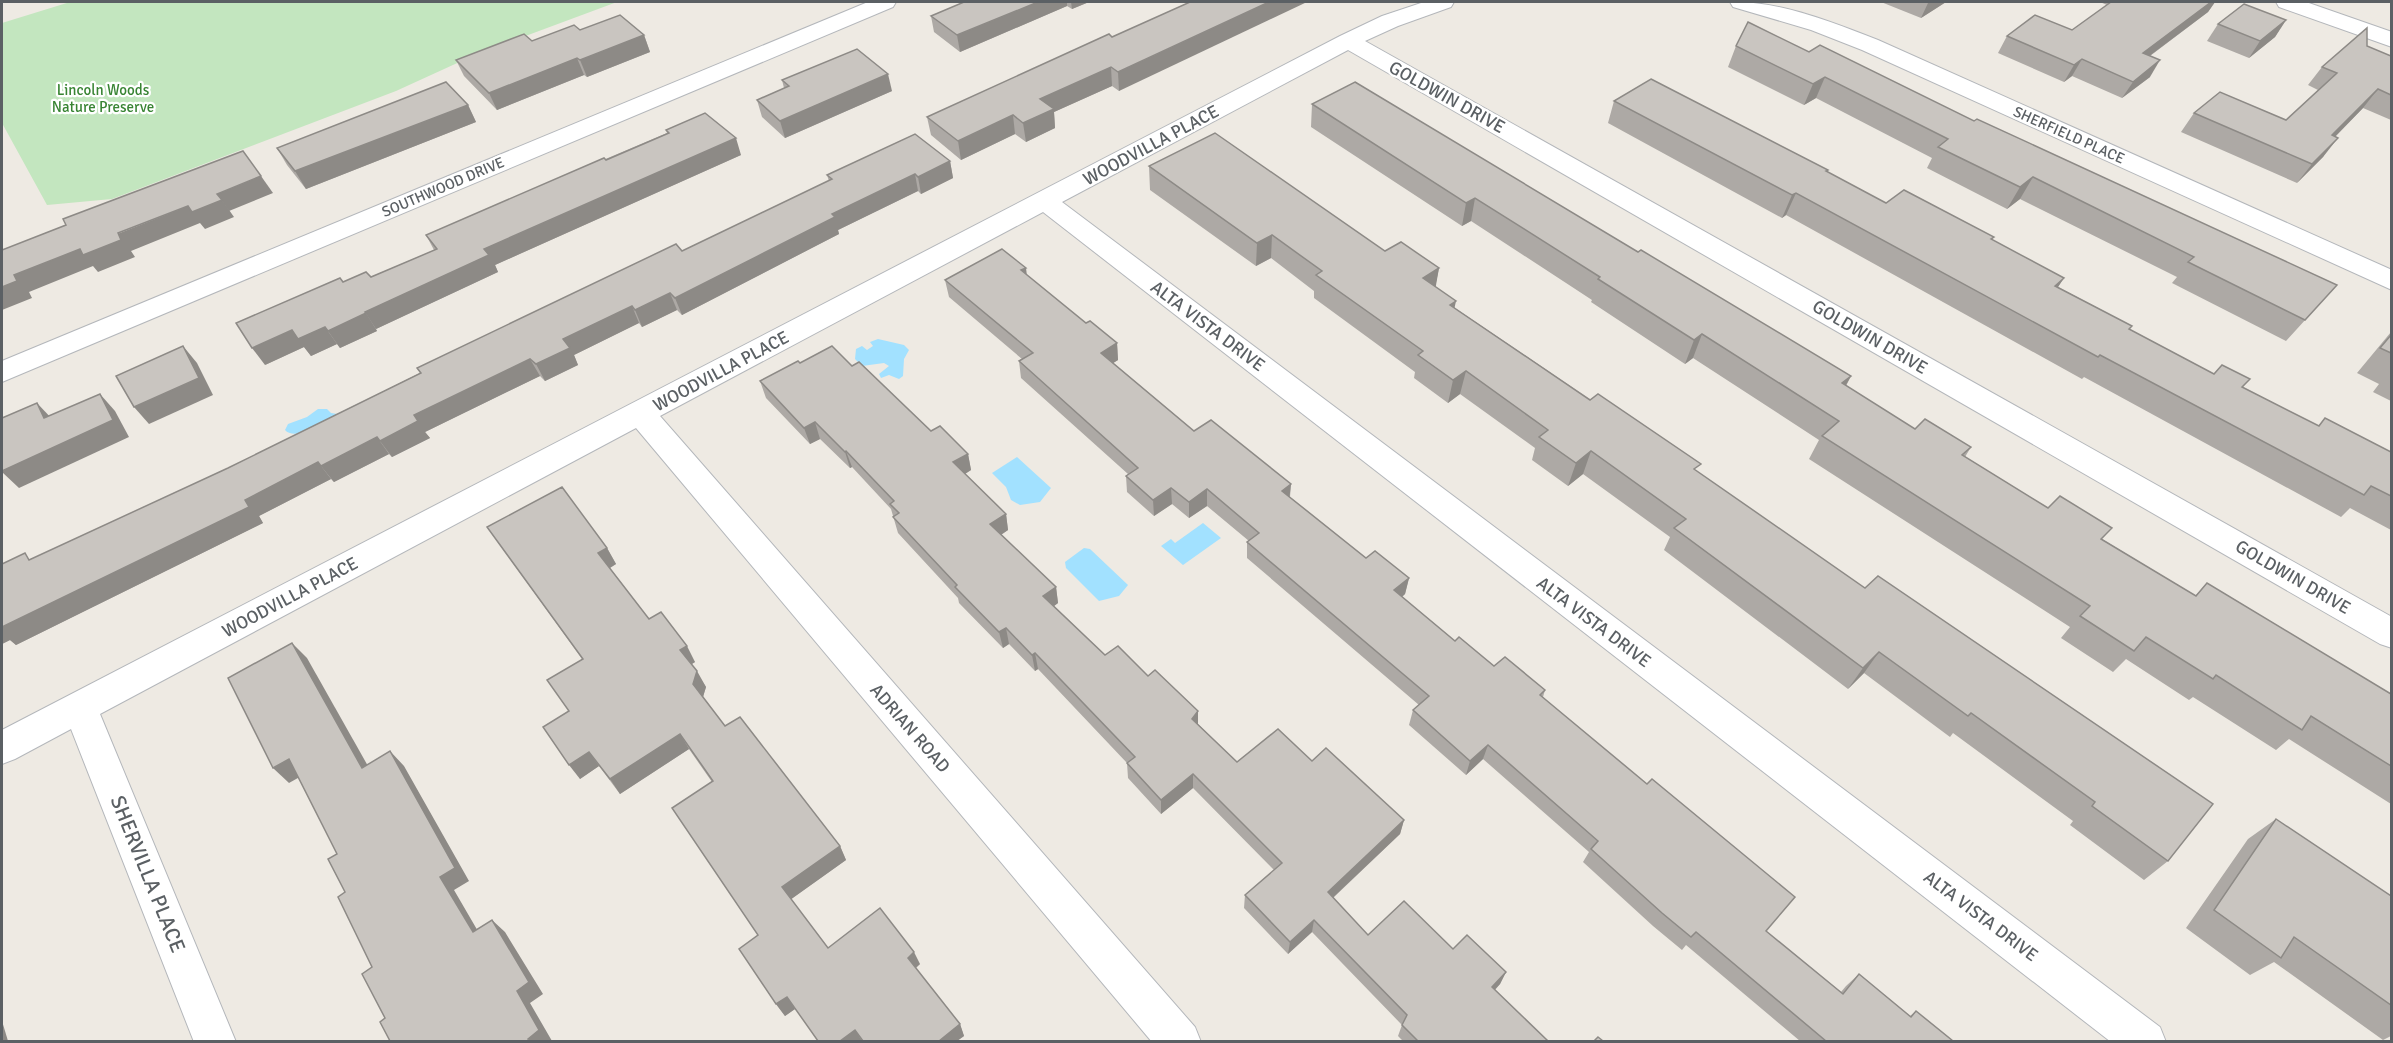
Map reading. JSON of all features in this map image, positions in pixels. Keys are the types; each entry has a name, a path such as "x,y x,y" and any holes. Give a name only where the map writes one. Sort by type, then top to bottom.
{"street":[{"name":"SOUTHWOOD DRIVE","path":"2,372 885,2"},
{"name":"WOODVILLA PLACE","path":"2,748 1348,41 1390,21 1443,2"},
{"name":"SHERFIELD PLACE","path":"1741,2 1796,17 1862,42 2391,281"},
{"path":"2287,2 2391,40"},
{"name":"GOLDWIN DRIVE","path":"1348,41 2391,633"},
{"name":"ALTA VISTA DRIVE","path":"1045,201 2145,1041"},
{"name":"ADRIAN ROAD","path":"641,414 1180,1041"},
{"name":"SHERVILLA PLACE","path":"80,708 215,1041"}],"green space":[{"name":"Lincoln Woods Nature Preserve","path":"70,2 617,2 477,54 396,91 112,199 47,205 2,123 2,23"}],"water":[{"path":"878,339 904,345 909,350 904,359 903,376 899,379 889,375 881,378 879,374 889,366 884,363 862,366 855,359 856,349 862,346 867,350 873,346 870,342"},
{"path":"318,409 327,409 331,413 344,415 305,432 297,434 285,430 288,424 307,417"},
{"path":"1017,457 1051,488 1040,502 1020,505 1011,500 1006,487 992,473"},
{"path":"1203,523 1221,538 1183,565 1161,546 1171,539 1175,543"},
{"path":"1084,548 1090,549 1128,585 1119,596 1099,601 1066,568 1065,562"}],"building":[{"path":"964,2 1038,2 957,35 931,16"},
{"path":"1190,2 1269,2 1118,72 1111,67 1040,99 1054,109 1023,123 1013,115 958,141 927,117 1109,34 1112,37"},
{"path":"2111,2 2211,2 2143,53 2160,60 2133,82 2082,59 2074,65 2007,36 2035,15 2072,30"},
{"path":"2244,4 2286,20 2260,41 2218,24"},
{"path":"620,15 644,35 580,60 577,58 489,93 456,60 524,34 532,41 574,25 580,30"},
{"path":"1748,22 1809,52 1820,45 1974,121 1977,119 2337,285 2305,320 2188,262 2194,257 2033,177 2020,187 1938,147 1948,139 1825,77 1813,84 1736,46"},
{"path":"2367,28 2367,46 2391,56 2391,95 2378,89 2332,135 2338,138 2312,164 2194,113 2220,92 2286,120 2337,73 2322,67"},
{"path":"857,49 888,74 780,121 757,100 789,86 782,80"},
{"path":"1651,79 1828,170 1826,171 1886,203 1904,190 1994,237 1991,239 2064,278 2055,286 2132,326 2129,329 2214,374 2222,365 2250,379 2242,387 2319,426 2325,418 2391,452 2391,496 2371,486 2364,495 2100,355 2098,357 1796,193 1792,195 1614,101"},
{"path":"446,82 468,105 295,171 277,148"},
{"path":"1355,82 1638,252 1641,250 1851,376 1842,383 1915,429 1925,419 1971,447 1962,455 2048,508 2060,496 2112,528 2101,539 2196,596 2207,583 2391,694 2391,766 2311,716 2302,730 2216,675 2213,679 2146,637 2134,651 2080,616 2090,606 1822,436 1839,421 1702,334 1694,340 1475,198 1466,203 1312,104"},
{"path":"705,113 736,138 484,249 489,255 328,331 325,327 298,339 292,330 252,348 236,323 340,278 343,282 366,272 371,277 437,249 426,235 604,158 606,160 669,133 666,130"},
{"path":"1215,133 1385,251 1401,242 1439,268 1423,278 1456,301 1450,305 1590,400 1598,394 1701,464 1694,469 1865,588 1878,576 2213,804 2168,861 2092,806 2095,802 1971,713 1968,716 1879,652 1863,668 1674,528 1686,519 1591,451 1576,463 1539,437 1548,430 1466,371 1453,380 1418,355 1423,351 1316,275 1322,271 1272,235 1257,243 1149,166"},
{"path":"915,134 950,161 918,177 915,174 832,214 835,217 675,298 670,293 635,310 632,306 563,339 570,348 536,364 530,359 414,415 418,421 380,441 377,437 321,466 318,462 245,500 249,507 2,627 2,564 25,553 29,560 228,468 421,373 417,368 676,244 682,251 832,179 827,175"},
{"path":"243,151 261,176 217,194 222,200 192,212 188,206 118,233 121,240 83,255 80,249 14,275 17,281 2,287 2,250 66,225 63,219"},
{"path":"1002,249 1026,268 1021,270 1086,323 1090,321 1117,343 1101,353 1194,431 1211,420 1291,484 1282,491 1366,558 1375,551 1409,578 1394,590 1455,641 1459,637 1494,666 1505,657 1545,690 1540,695 1647,784 1652,779 1795,897 1766,931 1843,994 1859,974 1911,1017 1916,1011 1953,1041 1826,1041 1696,932 1691,937 1662,913 1591,849 1598,841 1488,745 1470,761 1413,710 1429,696 1247,542 1259,533 1207,489 1189,502 1171,488 1153,500 1126,476 1138,468 1019,361 1033,353 945,280"},
{"path":"2391,335 2391,353 2380,348"},
{"path":"183,346 199,378 134,407 116,376"},
{"path":"832,346 852,366 859,362 931,431 940,426 968,454 953,462 1006,514 990,524 1056,587 1043,596 1105,655 1118,646 1148,676 1155,670 1198,711 1192,719 1237,762 1278,729 1312,761 1326,748 1404,820 1328,892 1368,935 1404,901 1453,949 1467,935 1506,972 1492,987 1548,1041 1418,1041 1402,1025 1407,1015 1314,920 1290,942 1245,895 1282,863 1193,774 1161,800 1127,763 1135,757 1035,653 1032,655 1006,628 999,632 955,587 957,585 893,517 899,513 890,504 894,501 815,422 804,428 760,381"},
{"path":"100,394 113,420 2,471 2,418 37,403 44,418"},
{"path":"562,487 607,548 598,553 649,619 661,612 687,646 680,650 697,671 693,684 725,726 740,717 840,846 782,887 828,948 880,908 914,952 908,958 960,1024 939,1041 863,1041 855,1030 840,1041 818,1041 787,997 776,1004 739,949 758,935 672,808 713,781 680,734 610,779 589,752 569,765 543,727 569,711 547,680 583,659 487,527"},
{"path":"292,643 362,768 390,751 455,868 440,877 473,932 492,920 529,982 517,991 539,1030 528,1039 530,1041 390,1041 380,1022 385,1018 362,974 372,967 338,897 345,892 328,859 337,854 289,759 273,768 228,678"},
{"path":"2276,819 2391,896 2391,1005 2294,937 2281,958 2214,910"}]}
